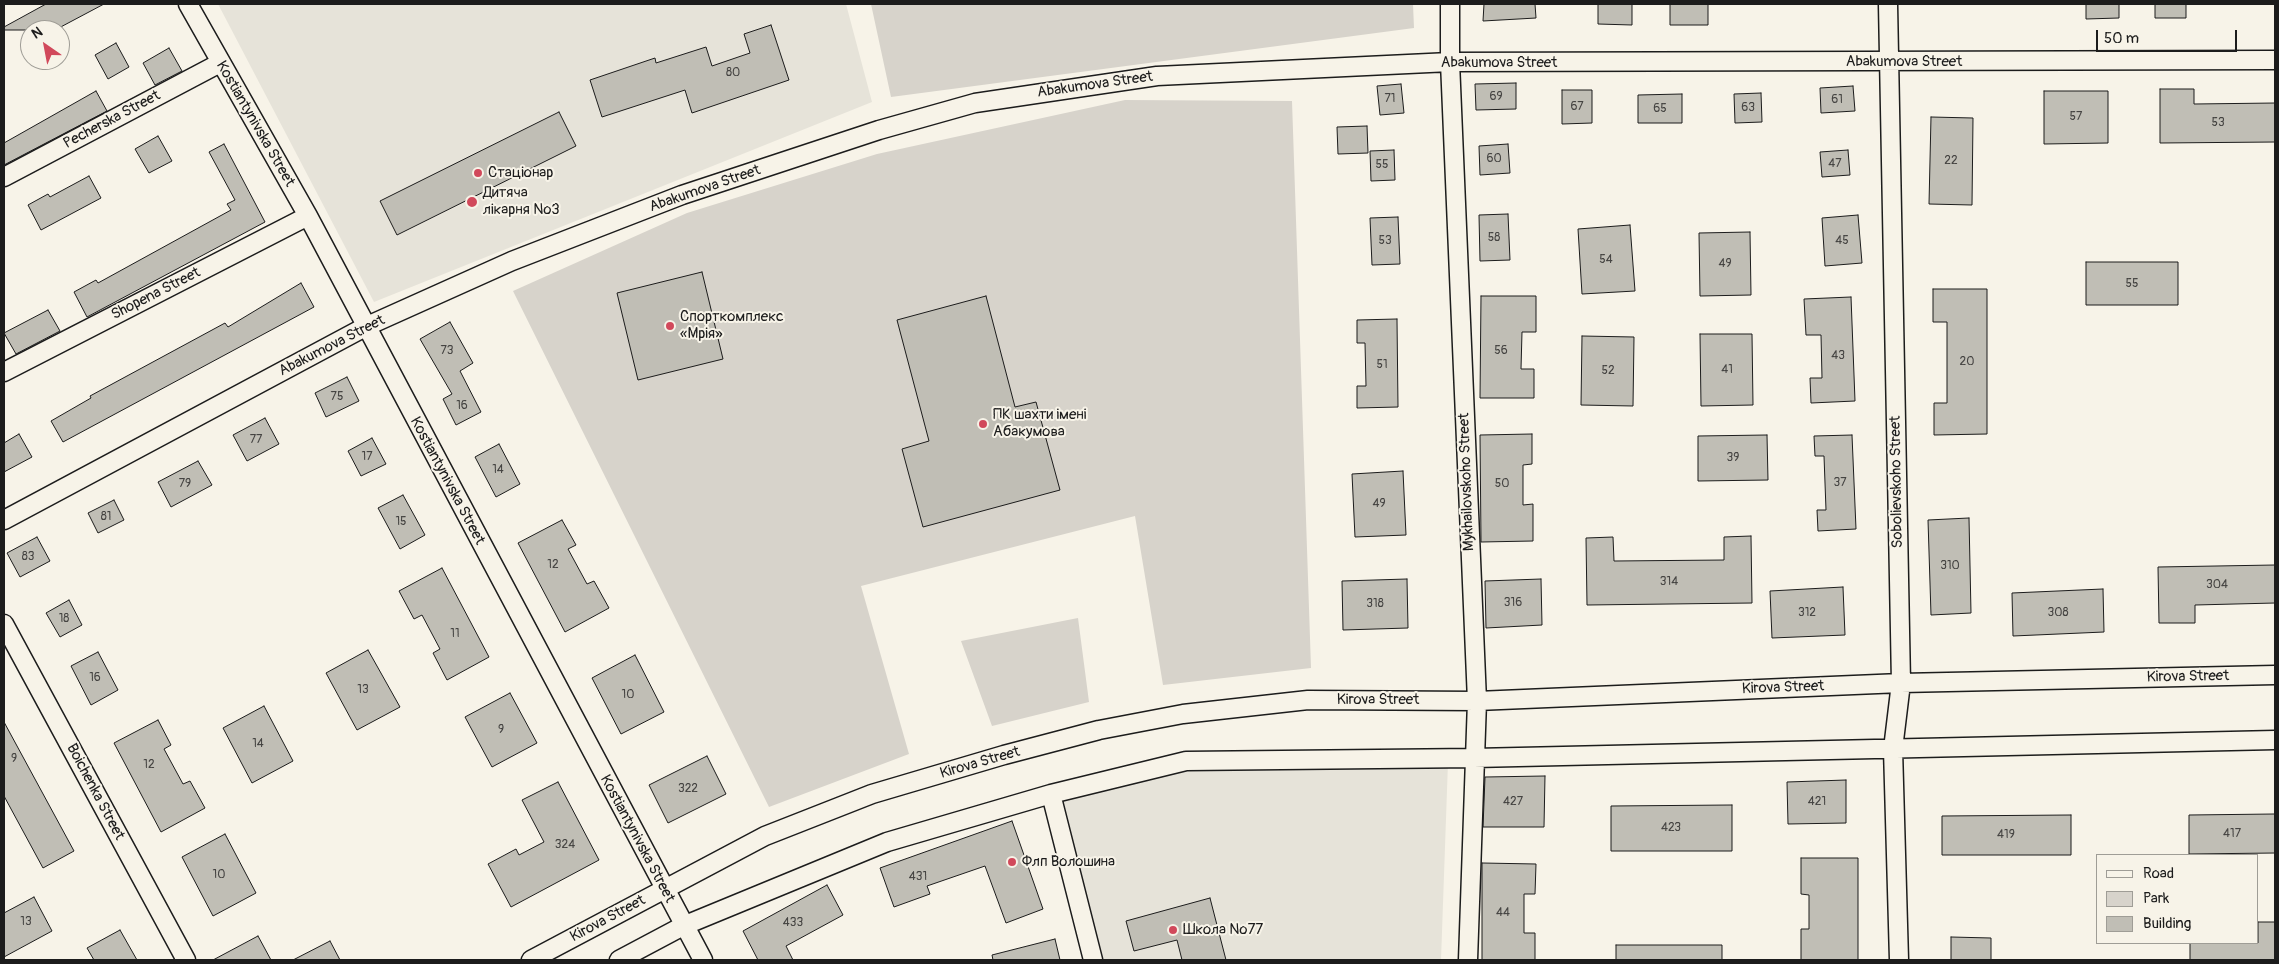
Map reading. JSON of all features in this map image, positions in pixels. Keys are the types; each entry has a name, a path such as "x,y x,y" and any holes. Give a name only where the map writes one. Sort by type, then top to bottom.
{"street":[{"name":"Kostiantynivska Street","path":"188,4 308,216 365,327 702,960"},
{"name":"Mykhailovskoho Street","path":"1450,4 1450,62 1476,701 1468,960"},
{"name":"Sobolievskoho Street","path":"1888,4 1901,683 1893,749 1900,960"},
{"name":"Abakumova Street","path":"4,520 365,327 512,261 682,195 879,130 975,103 1157,76 1450,62 2275,60"},
{"name":"Pecherska Street","path":"4,177 220,62"},
{"name":"Shopena Street","path":"4,372 308,216"},
{"name":"Boichenka Street","path":"4,624 186,960"},
{"name":"Kirova Street","path":"531,960 765,836 872,794 1004,755 1100,730 1183,714 1308,700 1476,701 1901,683 2275,675"},
{"path":"620,960 683,926 887,842 1051,794 1186,761 1474,758 2275,740"},
{"path":"1051,794 1093,960"}],"shaded area":[{"name":"Дитяча лікарня №3","path":"218,4 846,4 872,102 374,302"},
{"path":"1448,762 1441,960 1103,960 1063,801 1187,771"}],"green space":[{"path":"871,4 1413,4 1414,28 891,97"},
{"path":"1125,100 1292,101 1311,668 1163,685 1135,516 861,586 909,754 769,807 513,291 687,213 877,154"},
{"path":"1078,618 1089,702 992,726 961,641"}],"building":[{"path":"46,4 104,4 70,22 70,20 20,20 20,30 4,30 4,27"},
{"path":"1484,4 1535,4 1536,18 1483,21"},
{"path":"1598,4 1632,4 1632,25 1598,24"},
{"path":"1670,4 1708,4 1708,25 1670,25"},
{"path":"2086,4 2119,4 2119,18 2086,19"},
{"path":"2155,4 2186,4 2186,18 2155,18"},
{"path":"771,25 789,80 692,113 685,90 602,117 590,80 655,58 656,63 706,47 712,66 750,53 744,34"},
{"path":"116,43 129,67 108,79 95,55"},
{"path":"169,48 182,71 155,85 143,63"},
{"path":"1516,83 1516,109 1476,110 1475,84"},
{"path":"1401,84 1404,113 1380,115 1377,86"},
{"path":"1853,86 1855,111 1821,113 1820,88"},
{"path":"2160,89 2194,89 2194,104 2275,103 2275,142 2160,143"},
{"path":"1562,90 1592,90 1592,123 1562,124"},
{"path":"96,91 107,111 4,165 4,143"},
{"path":"2044,91 2108,91 2108,143 2044,144"},
{"path":"1761,93 1762,122 1735,123 1734,94"},
{"path":"1682,94 1682,123 1638,123 1638,95"},
{"name":"Стаціонар","path":"559,112 576,146 397,235 380,201"},
{"path":"1931,117 1973,118 1972,205 1929,204"},
{"path":"1367,126 1368,153 1338,154 1337,127"},
{"path":"158,136 172,161 149,173 135,149"},
{"path":"224,144 265,222 87,317 74,292 96,280 98,283 231,210 227,204 235,200 209,152"},
{"path":"1508,144 1510,173 1480,175 1479,146"},
{"path":"1394,150 1395,180 1371,181 1370,151"},
{"path":"1848,150 1850,175 1822,177 1820,152"},
{"path":"89,176 101,198 41,230 28,205 48,194 50,197"},
{"path":"1508,214 1510,260 1480,261 1479,215"},
{"path":"1858,215 1862,263 1825,266 1822,218"},
{"path":"1398,217 1400,264 1372,265 1370,218"},
{"path":"1630,225 1635,291 1582,294 1578,229"},
{"path":"1750,232 1751,295 1700,296 1699,233"},
{"path":"2086,262 2178,262 2178,305 2086,305"},
{"name":"Спорткомплекс «Мрія»","path":"702,272 723,359 638,380 617,293"},
{"path":"301,283 314,307 63,442 51,421 91,398 90,396 225,323 228,327"},
{"path":"1933,289 1987,289 1987,434 1934,435 1934,403 1947,403 1947,322 1933,322"},
{"name":"ПК шахти імені Абакумова","path":"986,296 1015,407 1036,402 1060,490 923,527 902,449 929,441 897,320"},
{"path":"1481,296 1536,296 1536,332 1522,332 1521,369 1534,369 1534,398 1480,398"},
{"path":"1851,297 1855,401 1811,403 1810,378 1822,378 1821,335 1806,335 1804,299"},
{"path":"48,310 60,331 16,354 4,333"},
{"path":"1397,319 1398,407 1357,408 1357,386 1366,386 1365,343 1357,343 1357,320"},
{"path":"450,322 473,363 460,371 481,412 456,425 443,399 452,394 420,339"},
{"path":"1700,334 1752,334 1753,405 1701,406"},
{"path":"1582,336 1634,337 1633,406 1581,405"},
{"path":"347,377 359,401 326,417 315,393"},
{"path":"265,418 279,444 247,461 233,435"},
{"path":"19,434 32,457 4,472 4,443"},
{"path":"1532,434 1532,464 1523,465 1523,505 1533,504 1533,541 1481,542 1480,435"},
{"path":"1767,435 1768,480 1698,481 1698,436"},
{"path":"1852,435 1856,529 1818,531 1817,510 1826,510 1824,456 1815,456 1814,436"},
{"path":"372,438 386,464 361,476 348,451"},
{"path":"499,444 520,484 496,497 475,457"},
{"path":"198,461 212,485 171,507 158,482"},
{"path":"1403,471 1406,535 1355,537 1352,474"},
{"path":"403,495 425,535 400,549 378,508"},
{"path":"114,500 124,520 98,533 88,513"},
{"path":"1969,518 1971,613 1931,615 1928,520"},
{"path":"562,520 576,545 568,549 587,584 594,581 609,608 565,632 518,543"},
{"path":"1751,536 1752,603 1587,605 1586,538 1613,537 1614,561 1724,560 1724,537"},
{"path":"37,537 50,561 20,577 7,553"},
{"path":"2275,565 2275,603 2195,605 2195,623 2159,623 2158,567"},
{"path":"442,568 489,657 447,680 433,653 440,649 422,615 414,619 399,591"},
{"path":"1407,579 1408,628 1343,630 1342,581"},
{"path":"1541,579 1542,625 1486,628 1485,581"},
{"path":"1843,587 1845,635 1772,638 1770,591"},
{"path":"2103,589 2104,632 2013,636 2012,593"},
{"path":"69,600 82,625 60,637 46,613"},
{"path":"368,650 400,707 357,730 326,673"},
{"path":"98,652 118,690 91,705 71,666"},
{"path":"635,655 664,712 621,734 592,678"},
{"path":"510,693 537,743 492,767 465,717"},
{"path":"264,706 293,761 252,783 223,728"},
{"path":"158,720 171,745 164,749 183,784 190,781 205,808 161,832 114,743"},
{"path":"4,722 74,851 43,868 4,796"},
{"path":"707,756 726,794 668,823 649,785"},
{"path":"1545,776 1544,827 1483,827 1485,777"},
{"path":"1846,780 1846,823 1788,824 1787,782"},
{"path":"558,782 599,860 511,907 488,864 516,849 519,855 544,842 522,800"},
{"path":"1732,805 1732,851 1611,851 1611,806"},
{"path":"2275,814 2275,853 2189,854 2189,815"},
{"path":"2071,815 2071,855 1942,855 1942,816"},
{"path":"1012,821 1043,909 1006,923 985,866 927,886 930,894 894,907 880,868"},
{"path":"225,834 256,893 213,916 182,857"},
{"path":"1801,858 1858,858 1858,960 1801,960 1801,929 1809,929 1809,895 1801,894"},
{"path":"1482,863 1536,864 1535,894 1524,894 1524,933 1535,933 1535,960 1482,960"},
{"path":"827,885 843,915 786,946 793,960 758,960 743,931"},
{"path":"34,897 52,931 4,957 4,913"},
{"name":"Школа №77","path":"1210,898 1226,960 1182,960 1177,940 1134,951 1126,921"},
{"path":"2259,922 2275,922 2275,960 2190,960 2190,944 2259,944"},
{"path":"120,930 137,960 94,960 87,948"},
{"path":"258,936 271,960 213,960"},
{"path":"1951,937 1991,938 1991,960 1951,960"},
{"path":"1055,939 1060,960 993,960 992,955"},
{"path":"330,941 340,960 293,960"},
{"path":"1616,945 1722,945 1722,960 1616,960"}],"place":[{"name":"Стаціонар","path":"478,173"},
{"name":"Дитяча лікарня №3","path":"472,202"},
{"name":"Спорткомплекс «Мрія»","path":"670,326"},
{"name":"ПК шахти імені Абакумова","path":"983,424"},
{"name":"Флп Волошина","path":"1012,862"},
{"name":"Школа №77","path":"1173,930"}]}
